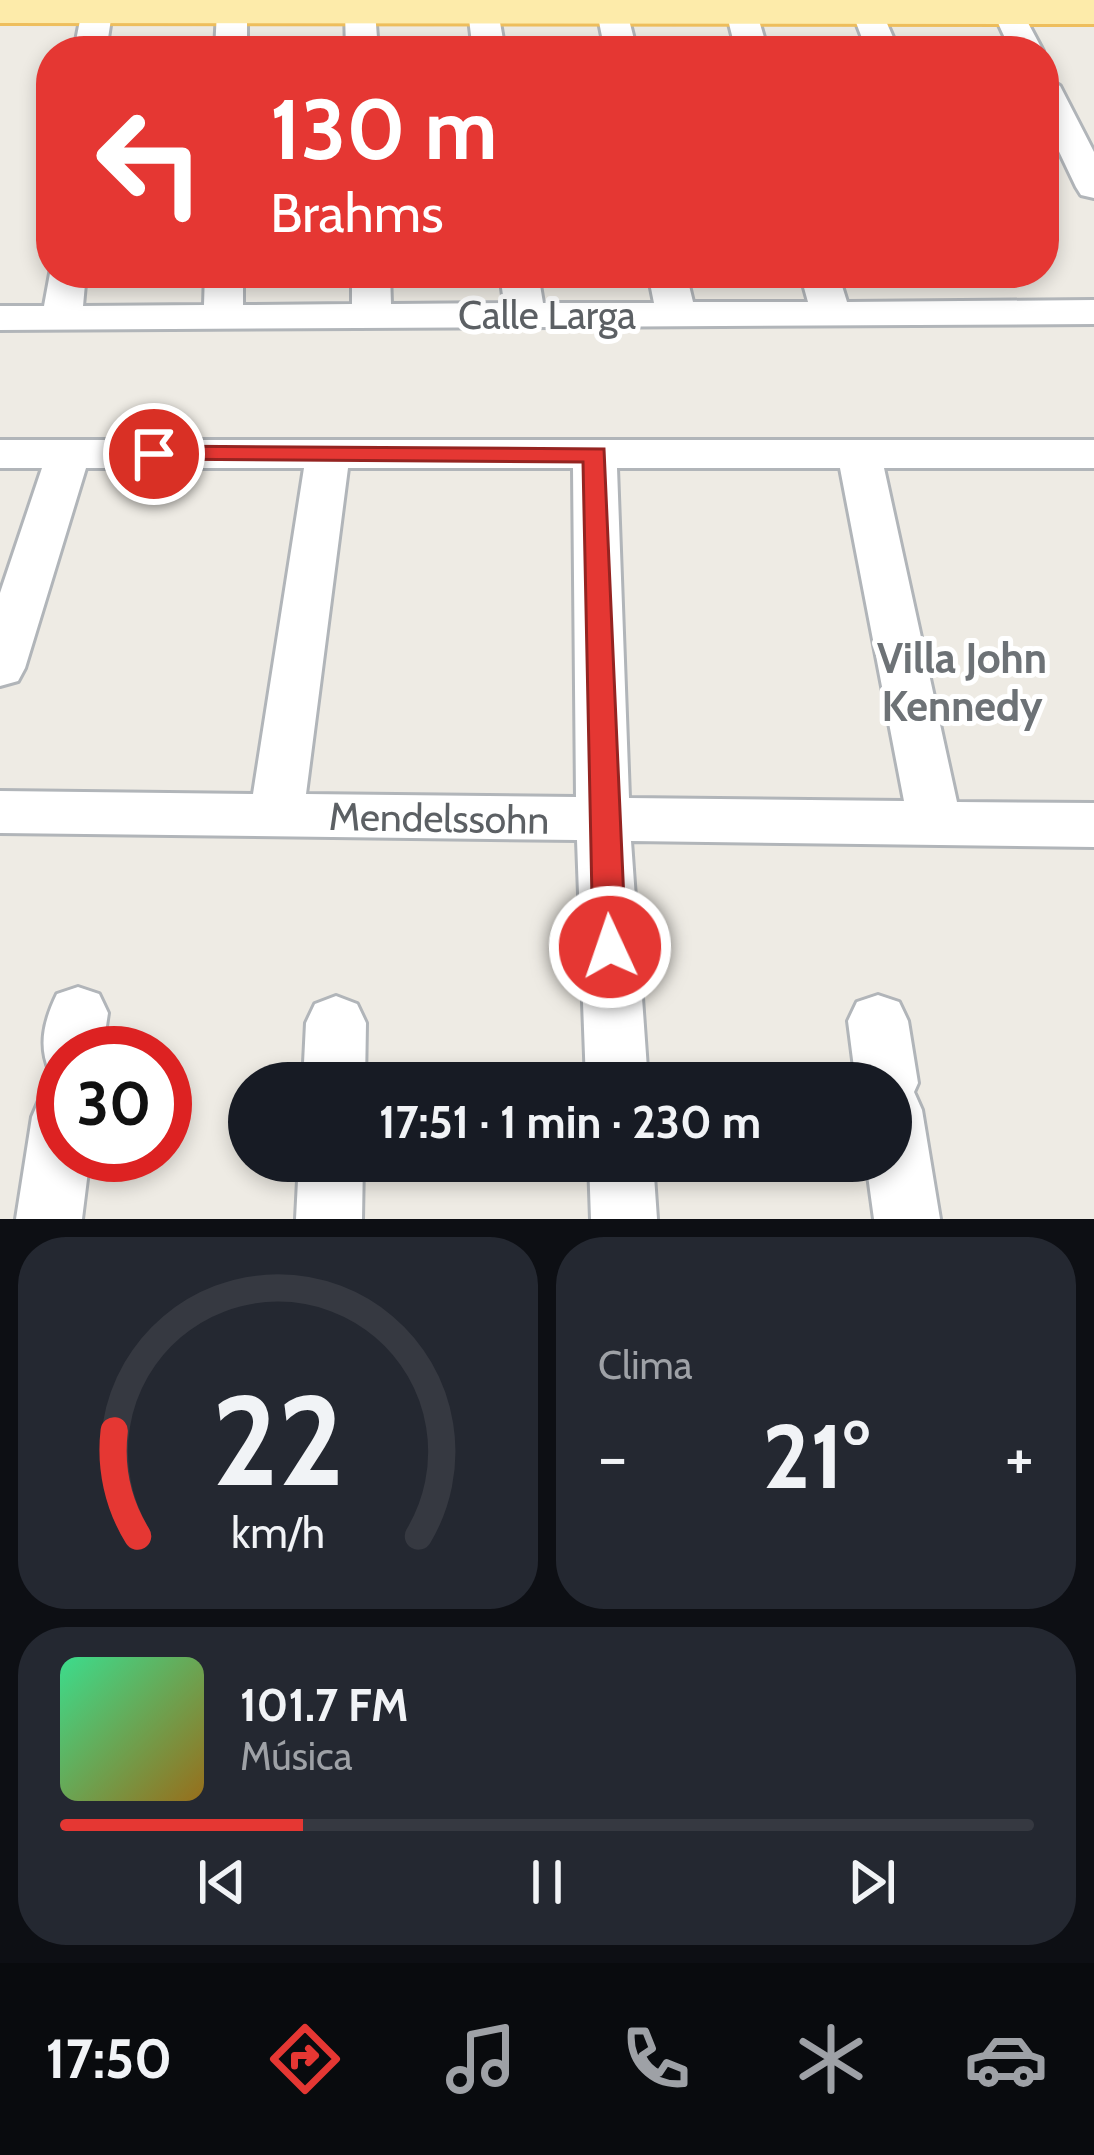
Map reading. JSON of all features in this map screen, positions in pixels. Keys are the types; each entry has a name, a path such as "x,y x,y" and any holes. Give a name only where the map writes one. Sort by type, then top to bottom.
{"main road":[{"path":"0,11 231,31 376,18 486,31 564,6 617,31 892,8 1007,12 1083,8"}],"street":[{"path":"1007,12 1019,36"},
{"path":"1059,116 1094,187"},
{"path":"62,318 65,288"},
{"path":"223,317 224,288"},
{"path":"371,288 372,316"},
{"path":"521,288 525,315"},
{"path":"670,288 676,314"},
{"path":"823,288 831,314"},
{"path":"980,288 991,313"},
{"name":"Calle Larga","path":"0,318 1094,312"},
{"path":"0,454 1094,454"},
{"path":"0,668 68,454"},
{"path":"276,816 328,454"},
{"path":"595,454 603,820 616,1062"},
{"path":"859,454 935,824"},
{"name":"Mendelssohn","path":"0,812 1094,825"},
{"path":"878,1021 884,1062"},
{"path":"335,1062 336,1023"},
{"path":"49,1219 54,1182"},
{"path":"329,1219 330,1182"},
{"path":"622,1182 624,1219"},
{"path":"902,1182 907,1219"}],"district":[{"name":"Villa John Kennedy","path":"962,682"}],"route":[{"path":"154,454 595,454 610,947"}]}
